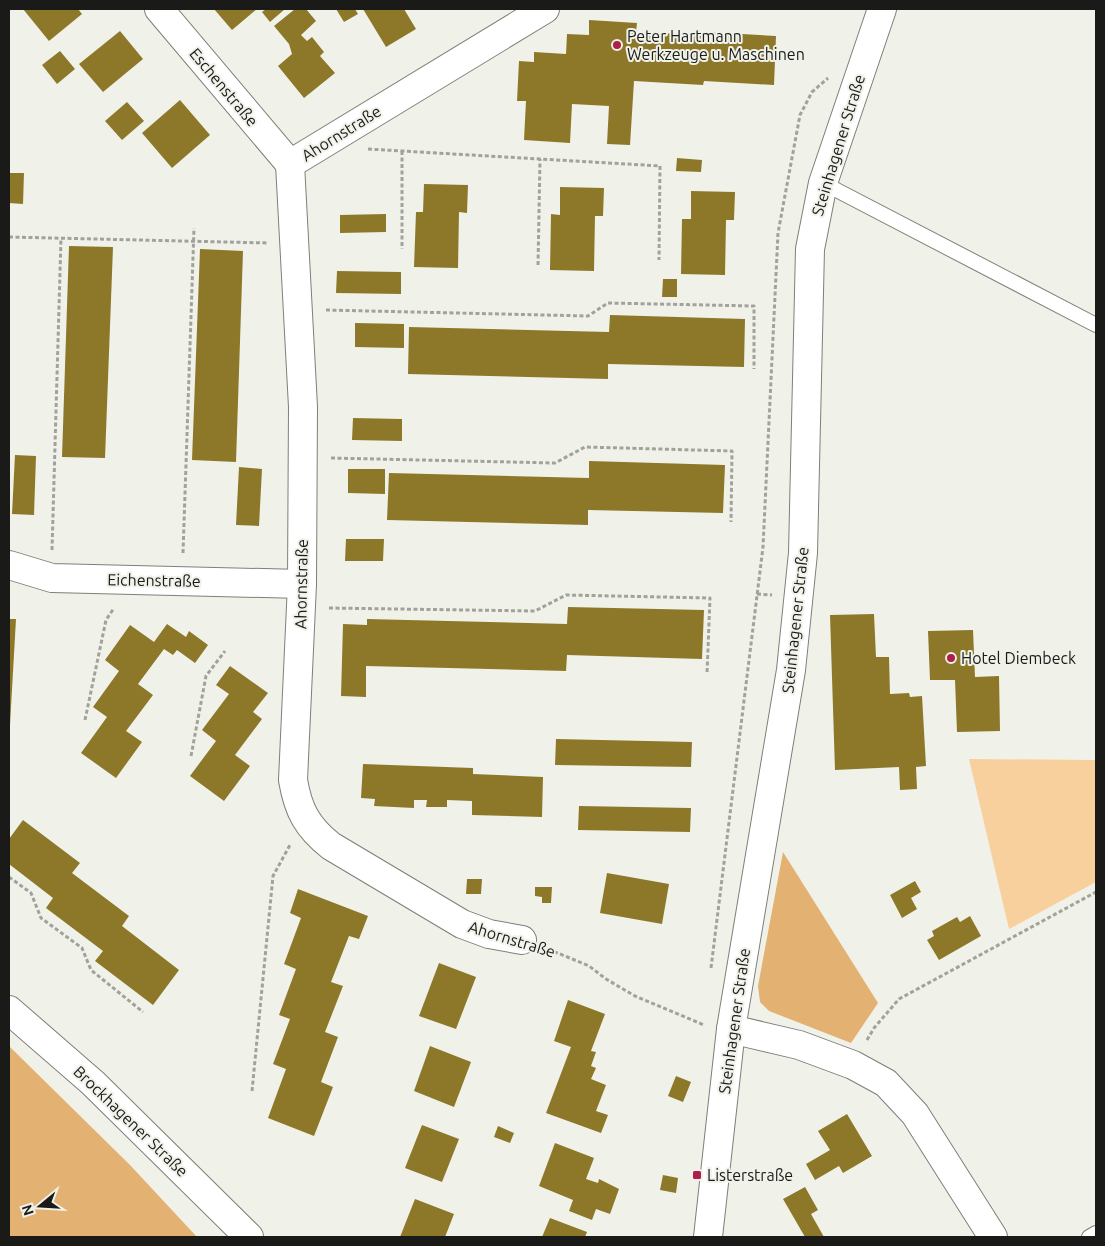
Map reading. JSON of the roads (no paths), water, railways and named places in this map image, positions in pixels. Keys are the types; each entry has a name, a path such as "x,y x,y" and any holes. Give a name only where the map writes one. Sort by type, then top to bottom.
{"street":[{"name":"Eschenstraße","path":"159,9 290,164"},
{"name":"Ahornstraße","path":"522,940 489,934 462,924 330,846 314,833 296,800 293,780 301,596 303,407 290,164 545,9"},
{"name":"Steinhagener Straße","path":"708,1237 731,1029 791,670 804,553 810,249 823,183 882,9"},
{"name":"Eichenstraße","path":"9,565 52,578 182,581 301,596"},
{"name":"Brockhagener Straße","path":"9,1010 93,1083 249,1237"},
{"path":"731,1029 799,1045 853,1064 886,1083 915,1114 993,1237"}],"lane":[{"path":"823,183 1096,325"},
{"path":"1088,1237 1096,1233"}],"place":[{"name":"Peter Hartmann Werkzeuge u. Maschinen","path":"617,45"},
{"name":"Hotel Diembeck","path":"951,658"},
{"name":"Listerstraße","path":"697,1175"}]}
